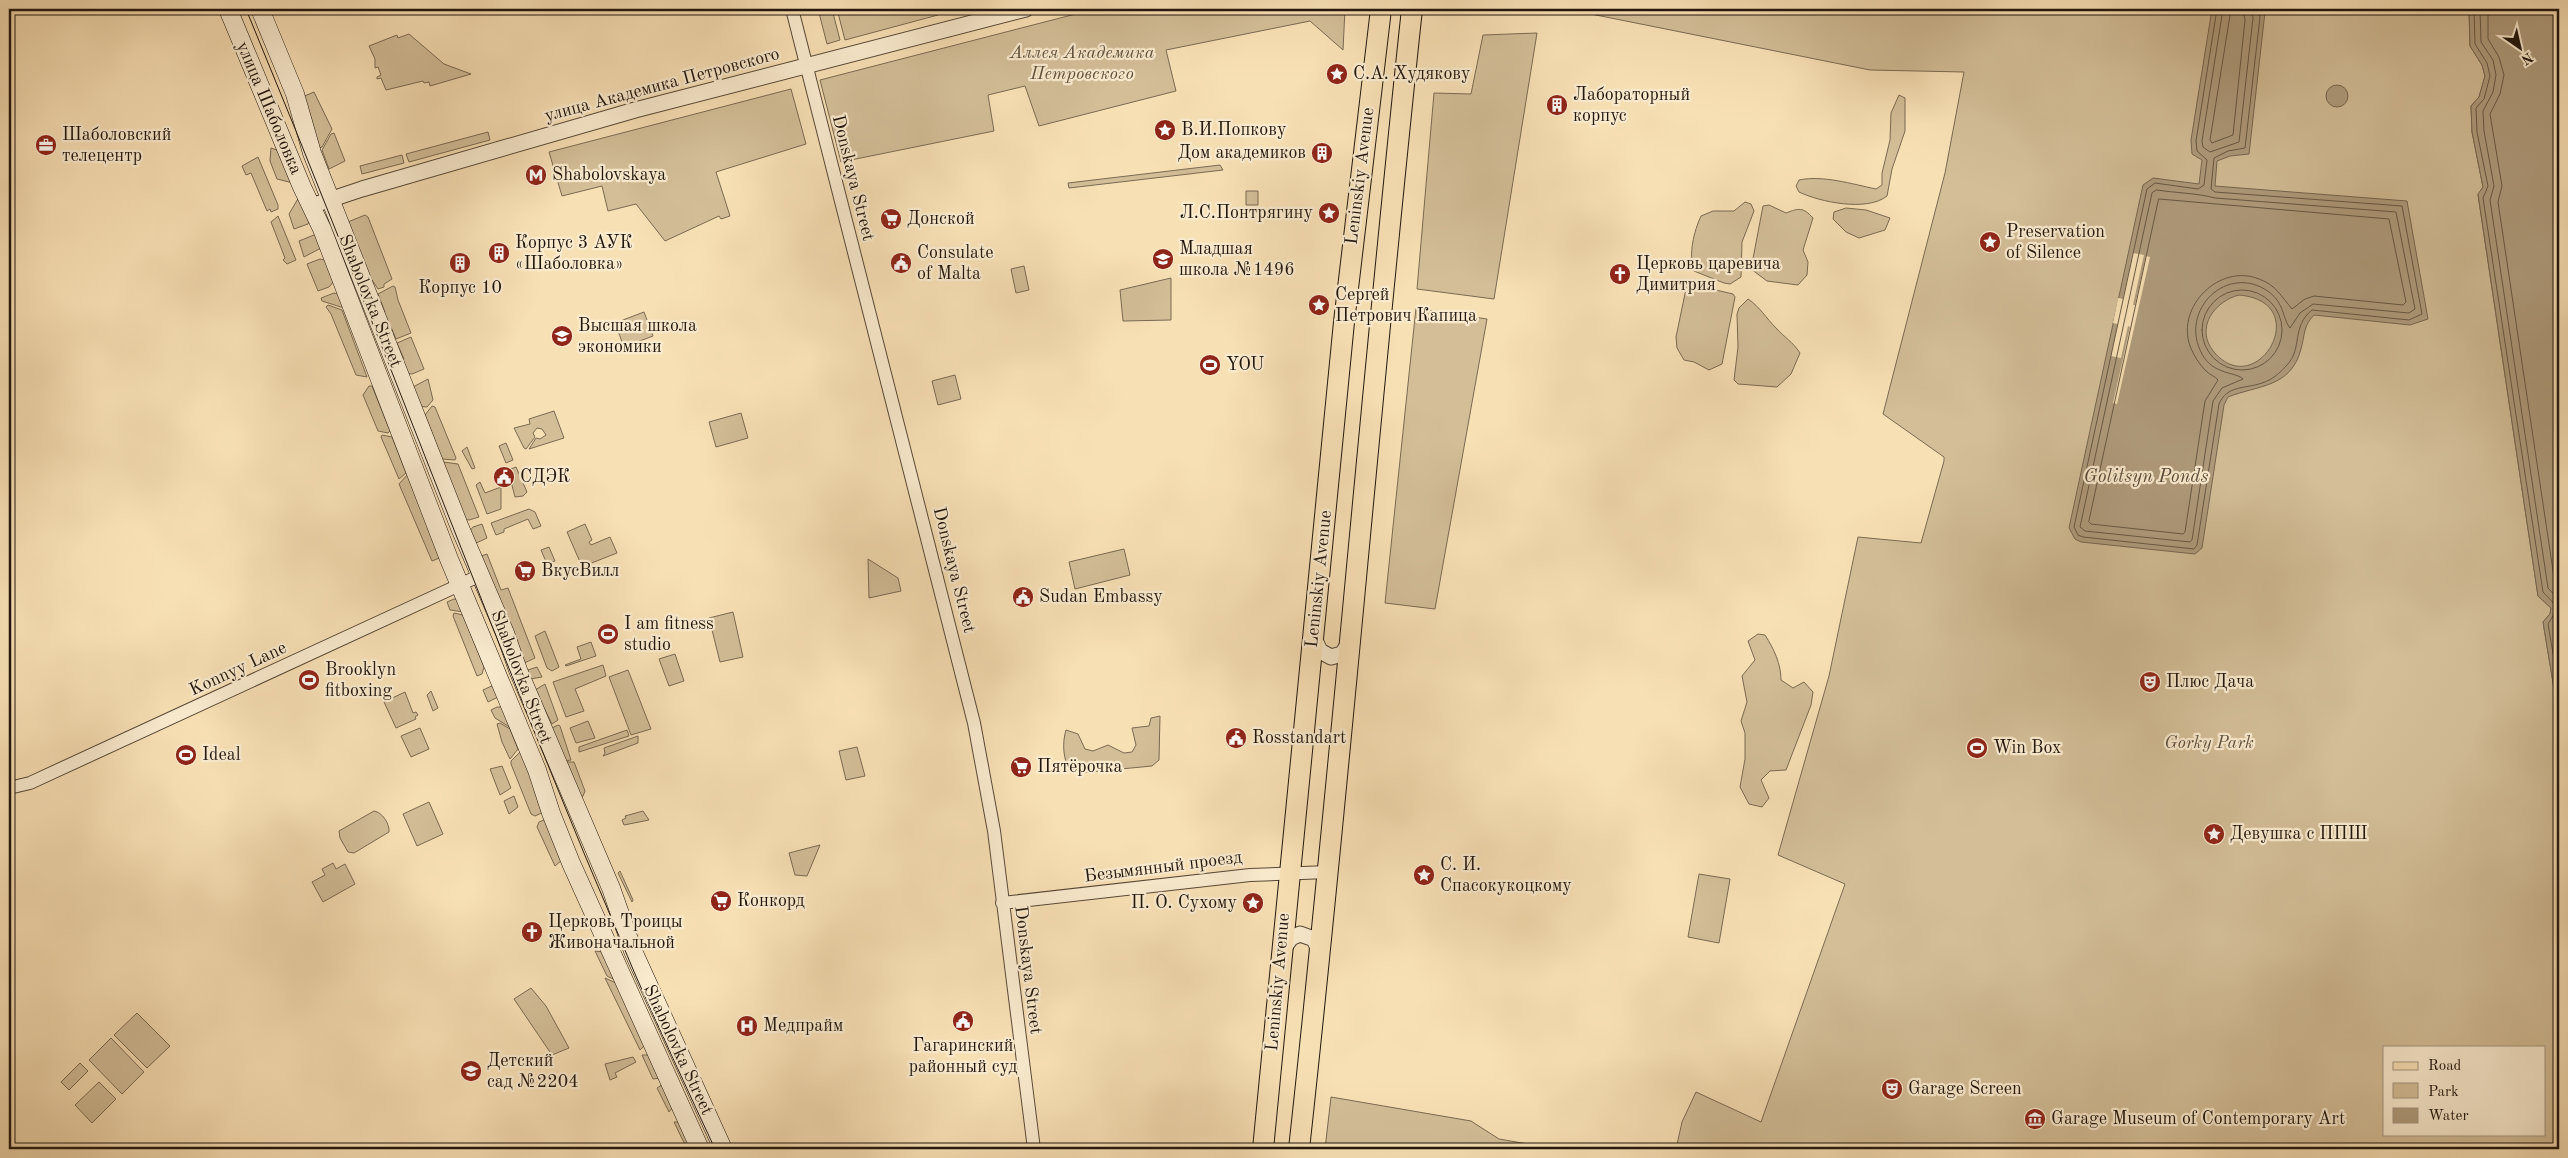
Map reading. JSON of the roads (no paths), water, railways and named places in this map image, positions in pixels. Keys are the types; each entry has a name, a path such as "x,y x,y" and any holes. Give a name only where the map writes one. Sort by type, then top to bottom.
{"main road":[{"name":"улица Шаболовка","path":"228,9 311,206"},
{"name":"улица Шаболовка","path":"260,9 295,94 310,146 330,200"},
{"name":"Leninskiy Avenue","path":"1263,1149 1288,873 1314,638 1353,228 1382,9"},
{"name":"Leninskiy Avenue","path":"1299,1149 1328,872 1382,291 1412,9"},
{"name":"Shabolovka Street","path":"330,200 558,769 576,803 611,888 633,951 723,1149"},
{"name":"Shabolovka Street","path":"311,206 448,559 537,770 551,813 582,889 700,1149"}],"street":[{"name":"Donskaya Street","path":"792,9 974,723 994,831 1034,1149"},
{"name":"улица Академика Петровского","path":"311,206 635,110 1026,9"},
{"path":"440,594 449,579 448,559"},
{"name":"Konnyy Lane","path":"9,788 30,783 480,576"},
{"path":"1314,638 1320,651 1331,657 1342,654 1350,642"},
{"name":"Безымянный проезд","path":"1002,903 1224,877 1328,872"},
{"path":"1281,952 1291,938 1300,934 1314,939 1320,954"}],"water":[{"name":"Golitsyn Ponds","path":"2212,9 2248,9 2265,12 2249,154 2230,156 2217,161 2215,186 2407,201 2428,319 2410,325 2314,315 2306,327 2301,349 2290,371 2272,383 2228,397 2224,405 2202,548 2195,554 2081,542 2075,539 2069,528 2143,185 2153,178 2199,184 2202,160 2192,154 2191,140","holes":["2239,295 2262,302 2274,314 2276,330 2272,345 2261,358 2247,366 2231,364 2214,352 2208,343 2206,334 2210,317 2222,303"]},
{"path":"2469,9 2559,9 2559,719 2543,622 2550,614 2551,608 2538,596 2478,194 2483,187 2472,132 2471,106 2479,97 2485,76 2482,65 2470,46"},
{"path":"2337,85 2345,88 2348,96 2345,104 2337,107 2329,104 2326,96 2329,88"}],"tram line":[{"path":"246,9 584,854 635,974 715,1149"}],"place":[{"name":"С.А. Худякову","path":"1337,74"},
{"name":"Лабораторный корпус","path":"1557,105"},
{"name":"В.И.Попкову","path":"1165,130"},
{"name":"Шаболовский телецентр","path":"46,145"},
{"name":"Дом академиков","path":"1322,153"},
{"name":"Shabolovskaya","path":"536,175"},
{"name":"Л.С.Понтрягину","path":"1329,213"},
{"name":"Донской","path":"891,219"},
{"name":"Preservation of Silence","path":"1990,242"},
{"name":"Корпус 3 АУК «Шаболовка»","path":"499,253"},
{"name":"Младшая школа №1496","path":"1163,259"},
{"name":"Корпус 10","path":"460,263"},
{"name":"Consulate of Malta","path":"901,263"},
{"name":"Церковь царевича Димитрия","path":"1620,274"},
{"name":"Сергей Петрович Капица","path":"1319,305"},
{"name":"Высшая школа экономики","path":"562,336"},
{"name":"YOU","path":"1210,365"},
{"name":"СДЭК","path":"504,477"},
{"name":"ВкусВилл","path":"525,571"},
{"name":"Sudan Embassy","path":"1023,597"},
{"name":"I am fitness studio","path":"608,634"},
{"name":"Brooklyn fitboxing","path":"309,680"},
{"name":"Плюс Дача","path":"2150,682"},
{"name":"Rosstandart","path":"1236,738"},
{"name":"Win Box","path":"1977,748"},
{"name":"Ideal","path":"186,755"},
{"name":"Пятёрочка","path":"1021,767"},
{"name":"Девушка с ППШ","path":"2214,834"},
{"name":"С. И. Спасокукоцкому","path":"1424,875"},
{"name":"Конкорд","path":"721,901"},
{"name":"П. О. Сухому","path":"1253,903"},
{"name":"Церковь Троицы Живоначальной","path":"532,932"},
{"name":"Гагаринский районный суд","path":"963,1021"},
{"name":"Медпрайм","path":"747,1026"},
{"name":"Детский сад №2204","path":"471,1071"},
{"name":"Garage Screen","path":"1892,1089"},
{"name":"Garage Museum of Contemporary Art","path":"2035,1119"}],"park label":[{"name":"Аллея Академика Петровского","path":"1082,63"},
{"name":"Gorky Park","path":"2209,743"}]}
